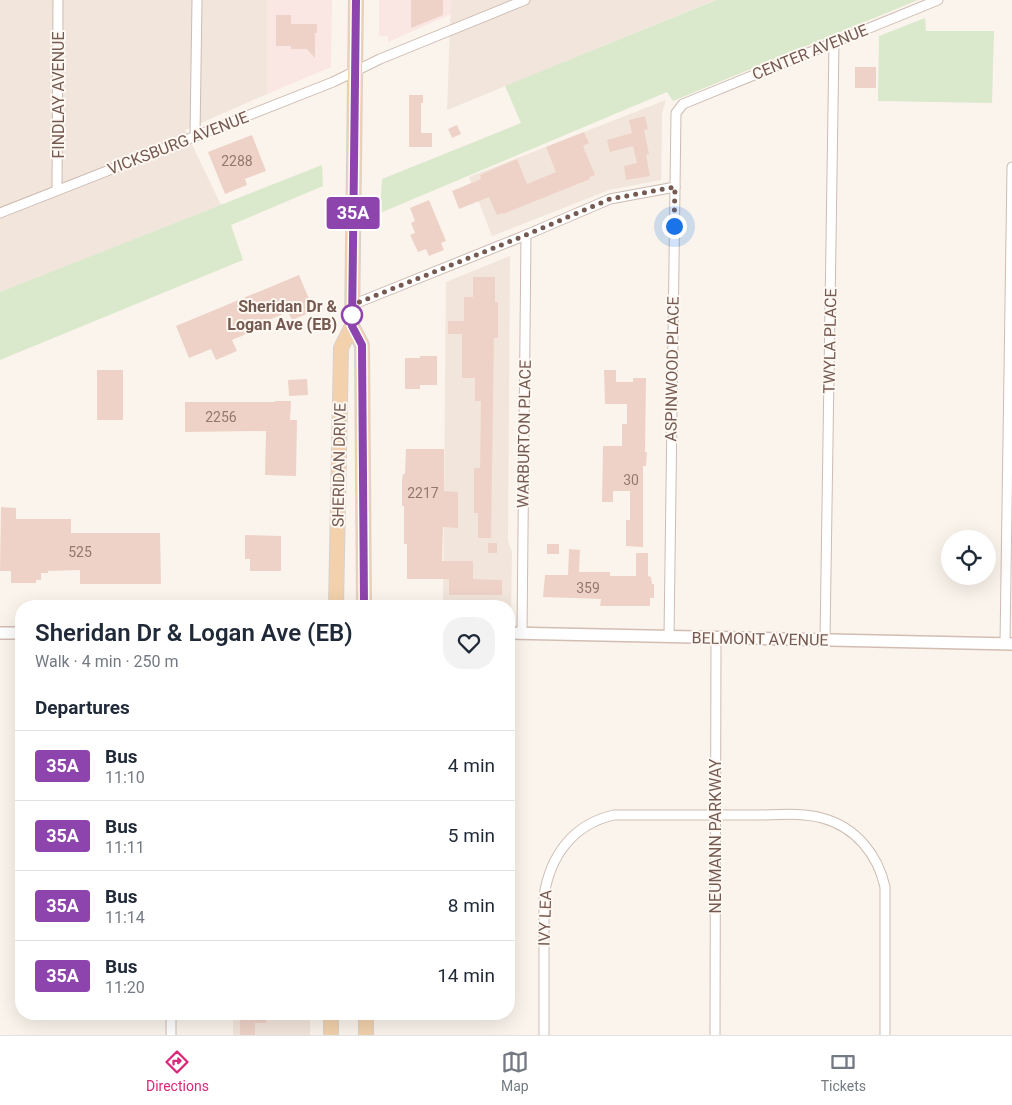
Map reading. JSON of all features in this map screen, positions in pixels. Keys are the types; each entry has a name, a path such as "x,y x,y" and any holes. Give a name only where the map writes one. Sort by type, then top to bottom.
{"main road":[{"name":"SHERIDAN DRIVE","path":"336,600 341,348 352,326 356,0"},
{"name":"SHERIDAN DRIVE","path":"352,326 362,345 364,600"},
{"path":"331,1020 331,1035"},
{"path":"366,1020 366,1035"}],"street":[{"name":"FINDLAY AVENUE","path":"57,190 58,0"},
{"path":"195,135 197,0"},
{"name":"VICKSBURG AVENUE","path":"0,214 332,82 380,58 525,0"},
{"name":"CENTER AVENUE","path":"682,104 938,0"},
{"name":"TWYLA PLACE","path":"825,640 834,42"},
{"name":"ASPINWOOD PLACE","path":"669,637 676,113 682,104"},
{"path":"1009,644 1012,166"},
{"path":"352,305 610,199 675,187"},
{"name":"WARBURTON PLACE","path":"522,633 526,235"},
{"path":"0,633 15,633"},
{"name":"BELMONT AVENUE","path":"515,633 1009,644"},
{"name":"NEUMANN PARKWAY","path":"715,1035 716,638"},
{"name":"IVY LEA","path":"544,1035 544,896 546,881 551,867 563,847 576,833 601,818 614,815 807,815 839,824 856,836 866,846 875,860 882,874 885,887 885,1035"},
{"path":"171,1020 171,1035"}],"shaded area":[{"path":"0,0 267,0 267,94 185,130 221,205 0,292"},
{"path":"267,0 332,0 331,67 267,94"},
{"path":"379,0 451,0 451,14 388,42 388,36 379,36"},
{"path":"451,0 715,0 447,110"},
{"path":"666,100 662,113 661,180 609,190 492,236 469,177"},
{"path":"510,256 508,541 512,552 511,600 443,600 446,282"},
{"path":"233,1020 310,1020 310,1035 233,1035"}],"green space":[{"path":"716,0 918,0 673,101 667,92 380,213 382,179 521,123 505,86"},
{"path":"925,18 926,31 994,31 992,103 878,101 879,36"},
{"path":"322,165 323,186 231,225 243,260 0,360 0,292"}],"building":[{"path":"411,0 443,0 443,15 411,28"},
{"path":"276,15 291,15 291,24 317,24 315,58 307,49 291,49 291,46 276,46"},
{"path":"855,67 876,67 876,88 855,88"},
{"path":"409,95 423,95 423,103 421,103 421,133 432,133 432,147 409,147"},
{"path":"645,116 648,129 644,130 649,154 646,155 650,176 626,180 624,166 637,163 633,146 610,152 607,140 632,133 629,120"},
{"path":"457,125 461,134 452,138 448,129"},
{"path":"584,132 589,143 583,146 595,175 589,177 590,179 503,214 497,215 489,197 459,209 452,191 481,179 480,175 517,159 527,184 556,172 546,147"},
{"path":"252,135 266,171 245,179 247,185 225,194 208,152"},
{"path":"429,200 446,241 441,243 444,250 429,256 426,249 418,252 410,235 415,233 411,223 415,221 410,208"},
{"path":"299,275 314,311 292,320 288,312 264,322 266,326 232,340 237,351 216,360 211,349 189,358 176,326"},
{"path":"473,277 495,277 495,302 498,302 498,338 494,338 491,538 478,538 478,513 474,513 474,468 480,468 481,401 475,401 475,378 462,378 462,334 448,334 448,321 464,321 464,297 473,297"},
{"path":"420,356 437,356 437,385 420,385 420,389 405,389 405,358 420,358"},
{"path":"97,370 123,370 123,420 97,420"},
{"path":"604,370 616,370 616,382 633,382 633,378 646,378 645,452 647,452 646,466 643,466 643,547 626,546 626,520 630,520 630,491 613,491 613,502 602,502 603,446 622,446 622,424 627,424 627,404 605,404"},
{"path":"307,379 308,395 289,396 288,380"},
{"path":"291,401 290,420 297,420 296,476 265,475 266,431 185,432 185,402"},
{"path":"406,449 444,449 444,491 458,492 458,528 443,527 442,561 473,561 473,579 502,580 502,595 449,595 449,579 407,579 407,544 404,544 404,506 402,506 402,480 403,474 405,474"},
{"path":"1,507 16,508 16,519 71,519 71,533 160,533 161,584 80,584 80,570 48,571 48,573 41,573 41,580 36,580 36,583 11,583 11,571 0,571"},
{"path":"245,535 281,536 281,571 250,571 250,559 245,559"},
{"path":"488,543 497,543 497,553 488,553"},
{"path":"547,544 559,544 559,554 547,554"},
{"path":"569,549 580,550 579,572 610,572 610,576 636,576 636,553 648,553 648,576 651,577 652,584 654,584 654,598 650,598 650,606 600,606 601,599 543,597 545,575 568,575"},
{"path":"240,1020 266,1020 266,1023 255,1023 255,1035 240,1035"}],"bus line":[{"name":"35A","path":"356,0 352,326 362,345 364,600"}],"place":[{"name":"Sheridan Dr & Logan Ave (EB)","path":"352,315"}],"route":[{"path":"352,315 352,305 610,199 675,187 674,226"}]}
